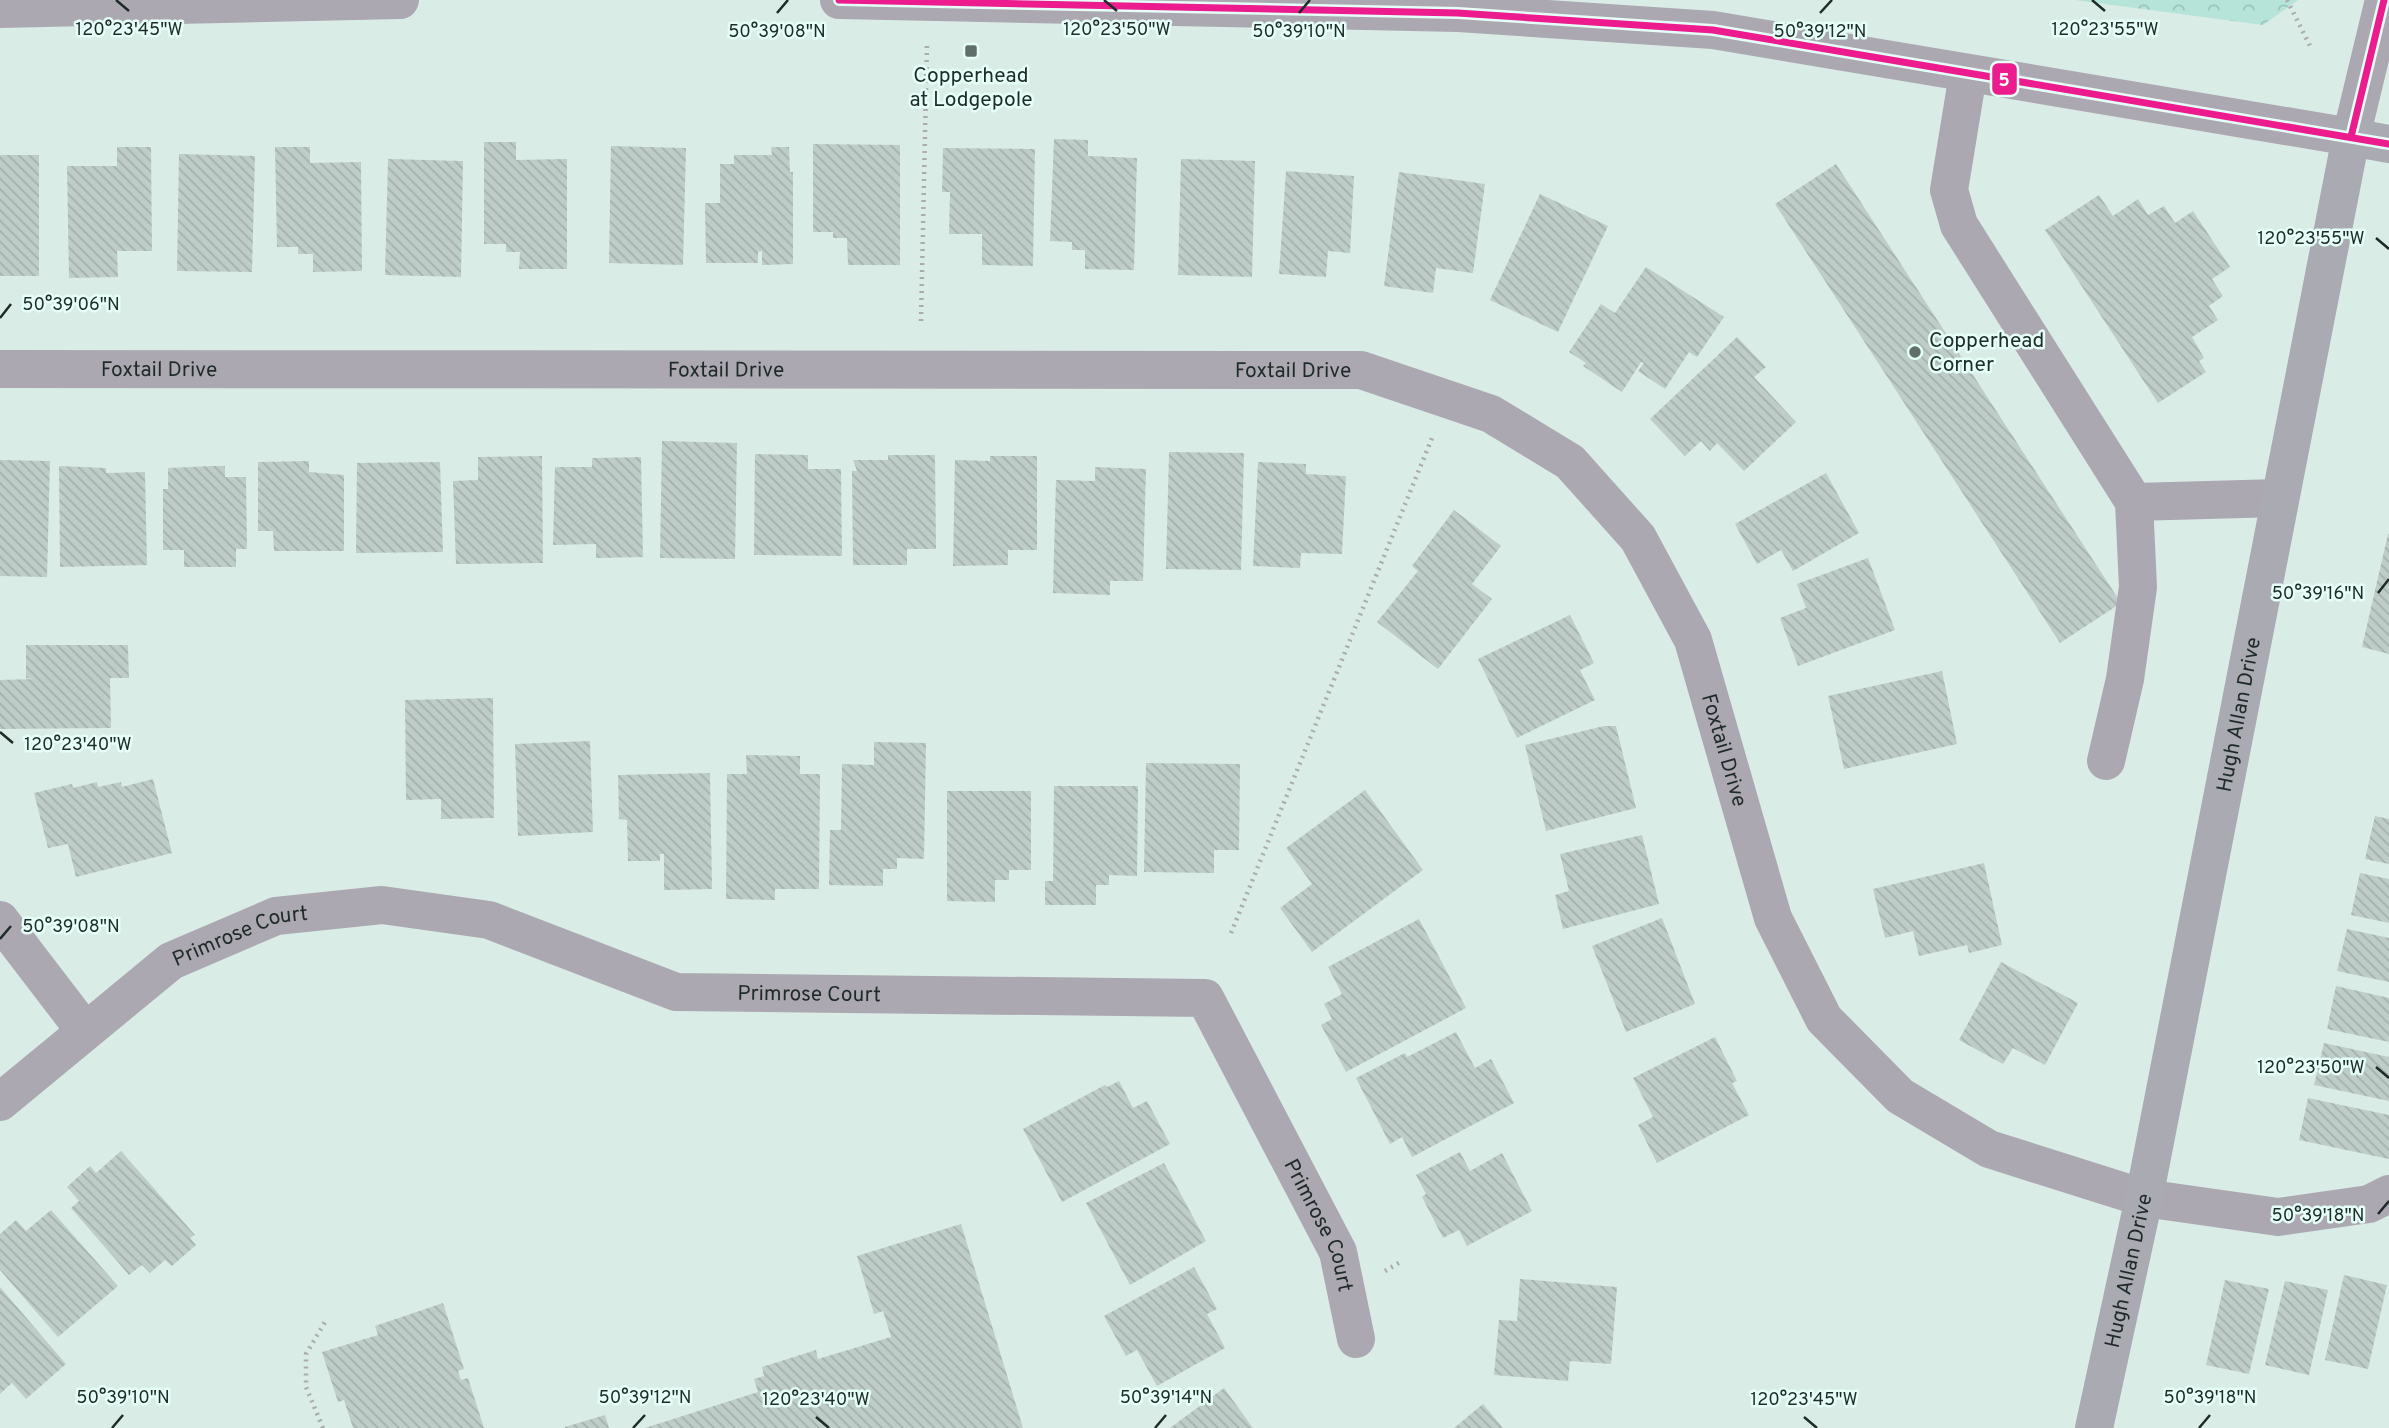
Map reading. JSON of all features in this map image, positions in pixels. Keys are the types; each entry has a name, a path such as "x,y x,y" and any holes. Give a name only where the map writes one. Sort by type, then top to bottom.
{"main road":[{"path":"2351,136 2389,144"},
{"name":"Hugh Allan Drive","path":"2094,1428 2144,1198 2351,136"}],"street":[{"path":"0,9 400,0"},
{"path":"839,0 1458,7 1713,30 2351,136"},
{"name":"Hugh Allan Drive","path":"2351,136 2384,0"},
{"path":"1969,74 1949,190 1959,226 2134,502 2138,587 2125,679 2106,761"},
{"name":"Foxtail Drive","path":"0,369 1361,370 1491,414 1570,462 1638,538 1693,640 1773,918 1824,1019 1900,1096 1989,1149 2144,1198 2278,1217 2370,1204 2389,1194"},
{"path":"2134,502 2280,498"},
{"name":"Primrose Court","path":"85,1031 171,961 276,916 382,905 489,920 676,992 1205,998 1338,1252 1356,1339"},
{"path":"0,920 85,1031 0,1102"}],"path":[{"path":"2287,0 2312,50"},
{"path":"921,321 928,2"},
{"path":"1231,933 1448,400"},
{"path":"323,1428 306,1387 306,1354 324,1322"}],"green space":[{"path":"2075,0 2298,0 2263,25"}],"building":[{"path":"1054,139 1088,140 1088,156 1137,158 1134,270 1085,269 1085,250 1072,250 1072,242 1050,241"},
{"path":"484,142 516,142 516,160 567,159 567,269 519,269 520,252 506,252 506,244 484,244"},
{"path":"813,144 900,145 900,265 848,265 847,238 833,238 833,232 813,232"},
{"path":"611,146 686,148 683,265 609,263"},
{"path":"117,147 151,147 152,251 117,251 118,277 69,278 67,166 117,166"},
{"path":"275,147 310,147 310,163 361,162 362,271 313,272 313,254 298,254 298,247 277,247"},
{"path":"771,147 789,147 790,172 793,172 793,264 762,265 762,251 758,252 758,263 706,263 705,203 720,203 720,164 734,164 734,155 772,155"},
{"path":"943,148 1035,149 1033,266 982,265 982,234 949,234 950,192 942,192"},
{"path":"179,154 255,156 252,272 177,271"},
{"path":"0,155 39,155 39,276 0,276"},
{"path":"388,159 463,161 461,277 385,275"},
{"path":"1181,159 1255,161 1252,277 1178,275"},
{"name":"Copperhead Corner","path":"1836,164 2121,603 2060,643 1775,204"},
{"path":"1286,171 1354,176 1350,253 1328,251 1326,277 1279,274"},
{"path":"1399,172 1485,184 1473,273 1436,268 1433,293 1384,286"},
{"path":"1540,194 1608,226 1558,332 1490,300"},
{"name":"Copperhead Corner","path":"2099,195 2113,216 2138,199 2148,215 2164,206 2175,223 2193,211 2230,267 2212,279 2223,296 2209,306 2218,320 2192,337 2204,358 2199,361 2206,372 2158,403 2045,230"},
{"path":"1646,267 1724,317 1697,357 1689,352 1665,389 1638,371 1644,363 1641,362 1622,392 1583,366 1586,363 1569,352 1601,304 1615,313"},
{"path":"1737,337 1766,367 1754,377 1796,422 1744,471 1717,443 1710,451 1701,441 1685,456 1650,419"},
{"path":"662,441 737,443 735,559 660,558"},
{"path":"1169,452 1244,453 1241,570 1166,569"},
{"path":"755,454 808,455 808,469 841,469 842,556 754,555"},
{"path":"888,455 935,455 936,549 907,549 907,565 853,565 852,471 857,471 853,460 888,460"},
{"path":"542,456 543,563 456,564 453,481 478,480 478,457"},
{"path":"990,456 1037,456 1037,550 1008,550 1008,565 953,566 955,460 990,461"},
{"path":"641,457 643,557 596,558 596,544 553,545 555,467 592,467 592,458"},
{"path":"0,460 50,461 47,577 0,576"},
{"path":"309,461 309,472 344,475 344,551 274,551 273,531 258,531 258,462"},
{"path":"440,462 443,552 356,553 357,463"},
{"path":"1258,462 1306,464 1306,474 1346,476 1342,554 1301,553 1300,568 1253,566"},
{"path":"59,466 106,468 106,473 145,472 147,565 60,567"},
{"path":"225,466 225,477 246,477 247,549 236,549 236,567 184,567 184,550 163,550 163,489 168,489 168,468"},
{"path":"1095,467 1146,469 1143,581 1110,581 1110,595 1053,593 1056,480 1095,481"},
{"path":"1826,473 1859,533 1793,571 1781,550 1757,564 1735,524"},
{"path":"1454,510 1501,546 1472,584 1492,599 1438,669 1377,622 1418,571 1412,566"},
{"path":"2389,534 2389,654 2362,647"},
{"path":"1868,558 1895,630 1798,666 1780,618 1806,608 1797,584"},
{"path":"1570,615 1594,663 1580,670 1595,700 1517,738 1478,659"},
{"path":"26,645 128,645 129,678 110,678 111,728 0,729 0,680 34,679 26,678"},
{"path":"1942,671 1957,744 1844,769 1828,696"},
{"path":"493,698 494,818 441,819 441,799 406,800 405,700"},
{"path":"1604,726 1616,726 1636,808 1546,831 1525,745"},
{"path":"590,741 593,832 518,836 515,744"},
{"path":"874,742 926,743 924,859 897,858 897,869 883,869 883,886 829,885 830,830 841,830 842,764 874,765"},
{"path":"746,755 800,756 800,774 820,774 819,889 775,889 775,900 726,899 727,774 747,774"},
{"path":"1146,763 1240,764 1239,850 1214,850 1214,873 1144,872"},
{"path":"710,773 712,889 664,890 664,854 660,854 660,861 628,861 627,820 619,819 618,775"},
{"path":"153,779 172,853 76,877 68,844 48,848 34,793 72,784 73,788 97,782 98,787 121,782 122,787"},
{"path":"1054,786 1138,786 1137,876 1109,875 1109,885 1096,885 1096,905 1045,905 1045,881 1053,881"},
{"path":"1365,790 1423,870 1312,952 1280,908 1312,884 1286,848"},
{"path":"947,791 1031,791 1031,870 1009,870 1009,880 995,880 995,902 947,901"},
{"path":"2375,816 2389,819 2389,864 2365,859"},
{"path":"1642,835 1659,904 1563,929 1555,895 1569,891 1560,854"},
{"path":"1984,863 2002,945 1969,953 1967,945 1919,956 1913,931 1885,938 1873,889"},
{"path":"2360,873 2389,879 2389,923 2351,915"},
{"path":"1662,918 1695,1004 1626,1032 1592,946"},
{"path":"1419,919 1466,1008 1346,1072 1321,1025 1332,1019 1324,1004 1342,994 1328,967"},
{"path":"2347,929 2389,938 2389,982 2337,971"},
{"path":"2001,962 2078,1003 2045,1065 2013,1048 2003,1064 1959,1040"},
{"path":"2336,986 2389,998 2389,1042 2327,1029"},
{"path":"1456,1032 1475,1068 1491,1059 1514,1103 1412,1157 1402,1137 1390,1144 1356,1078 1405,1053 1407,1057"},
{"path":"1715,1037 1737,1081 1732,1083 1749,1115 1657,1163 1638,1125 1653,1117 1633,1078"},
{"path":"2324,1043 2389,1057 2389,1101 2314,1085"},
{"path":"1119,1081 1133,1108 1147,1101 1170,1144 1062,1202 1023,1129 1105,1085 1107,1087"},
{"path":"2308,1098 2389,1115 2389,1159 2299,1140"},
{"path":"121,1151 195,1235 190,1238 196,1245 172,1266 165,1260 150,1273 142,1265 129,1275 71,1208 79,1201 67,1187 90,1166 96,1173"},
{"path":"1460,1152 1470,1171 1502,1153 1532,1211 1467,1246 1459,1230 1443,1238 1422,1197 1426,1194 1416,1175"},
{"path":"1164,1163 1206,1241 1130,1285 1086,1203"},
{"path":"51,1210 118,1286 58,1337 0,1270 0,1234 16,1220 26,1231"},
{"path":"961,1224 1023,1428 645,1428 758,1392 754,1379 764,1376 762,1367 816,1350 818,1359 891,1337 883,1311 874,1314 857,1256"},
{"path":"1194,1267 1217,1309 1207,1314 1225,1348 1157,1386 1137,1350 1126,1356 1104,1316"},
{"path":"2344,1275 2387,1285 2368,1369 2325,1360"},
{"path":"1520,1279 1617,1287 1611,1364 1570,1361 1568,1381 1494,1375 1499,1320 1517,1321"},
{"path":"2225,1280 2269,1289 2249,1374 2206,1365"},
{"path":"2285,1281 2328,1290 2309,1375 2265,1365"},
{"path":"0,1287 66,1364 26,1399 12,1383 0,1394"},
{"path":"443,1303 464,1369 458,1371 461,1380 468,1378 484,1428 353,1428 344,1400 338,1402 322,1352 378,1335 375,1326"},
{"path":"1224,1388 1253,1428 1170,1428"},
{"path":"1483,1404 1503,1428 1454,1428"},
{"path":"605,1415 609,1428 565,1428 565,1427"}],"transit line":[{"name":"5","path":"839,0 1458,13 1713,30 2389,144"},
{"name":"5","path":"2351,137 2384,0"}],"place":[{"name":"Copperhead at Lodgepole","path":"971,51"},
{"name":"Copperhead Corner","path":"1915,352"}]}
